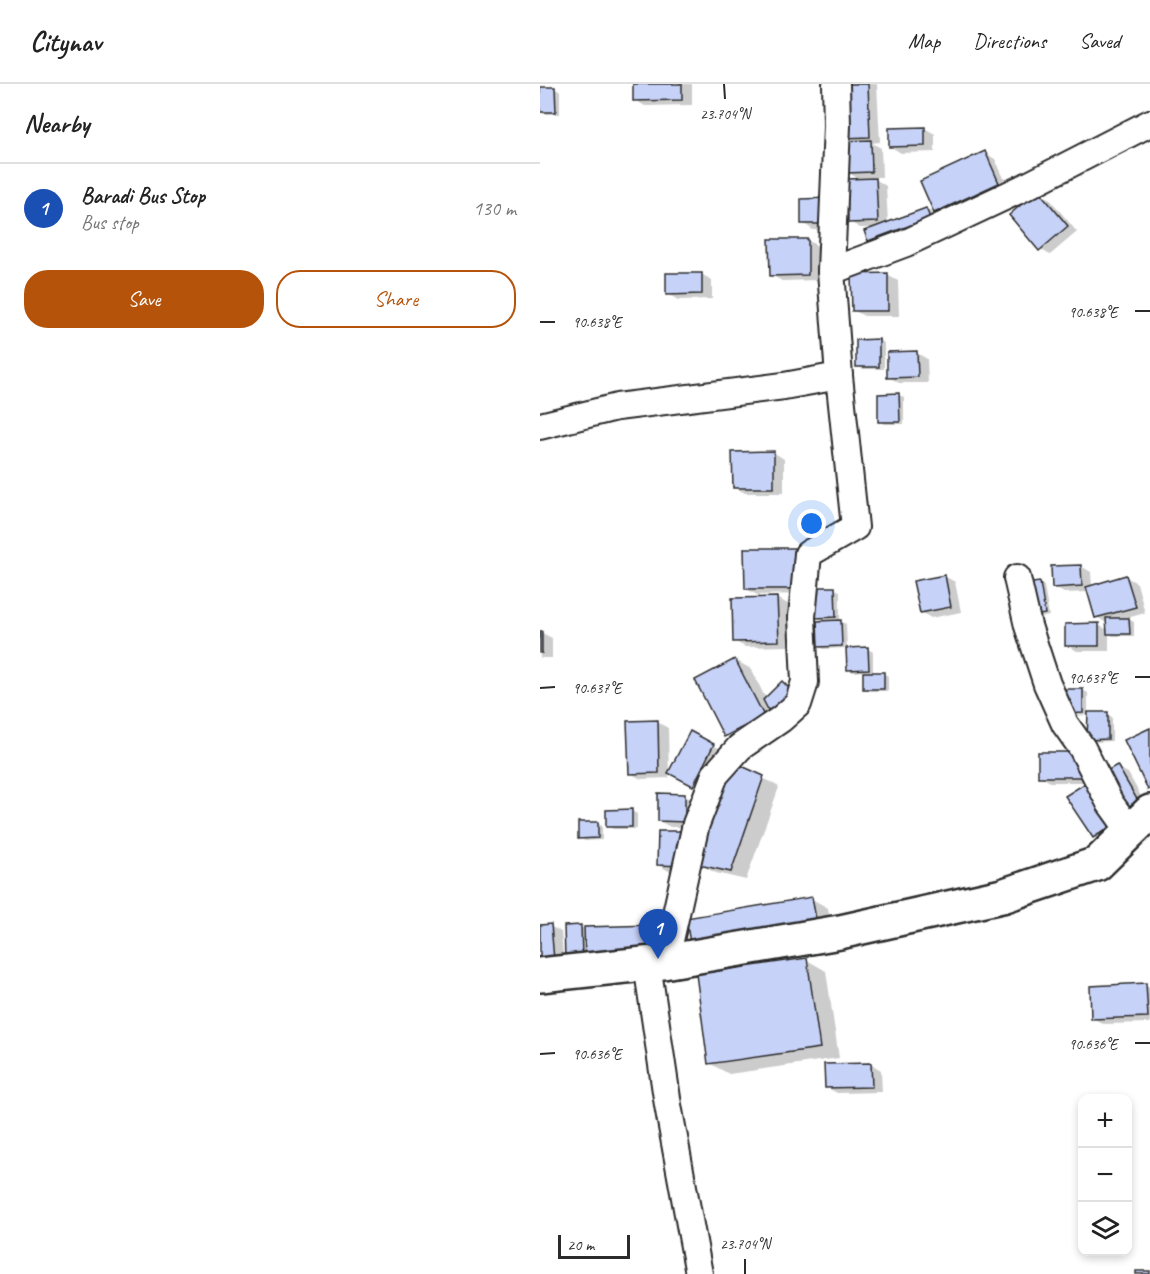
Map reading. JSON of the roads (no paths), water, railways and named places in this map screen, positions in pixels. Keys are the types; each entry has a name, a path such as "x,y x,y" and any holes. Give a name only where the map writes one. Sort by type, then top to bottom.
{"main road":[{"path":"540,975 655,963 840,932 1002,896 1097,864 1140,822"}],"street":[{"path":"699,1274 668,1105 655,963 669,945 696,824 715,775 740,747 781,719 798,704 805,682 802,617 808,554 855,527 831,271 837,125 836,84"},
{"path":"831,271 906,243 1023,188 1150,123"},
{"path":"540,426 617,407 784,386 839,375"},
{"path":"1017,578 1028,626 1047,684 1065,724 1082,748 1110,803 1140,822"}],"place":[{"name":"Baradi Bus Stop","path":"658,959"}]}
